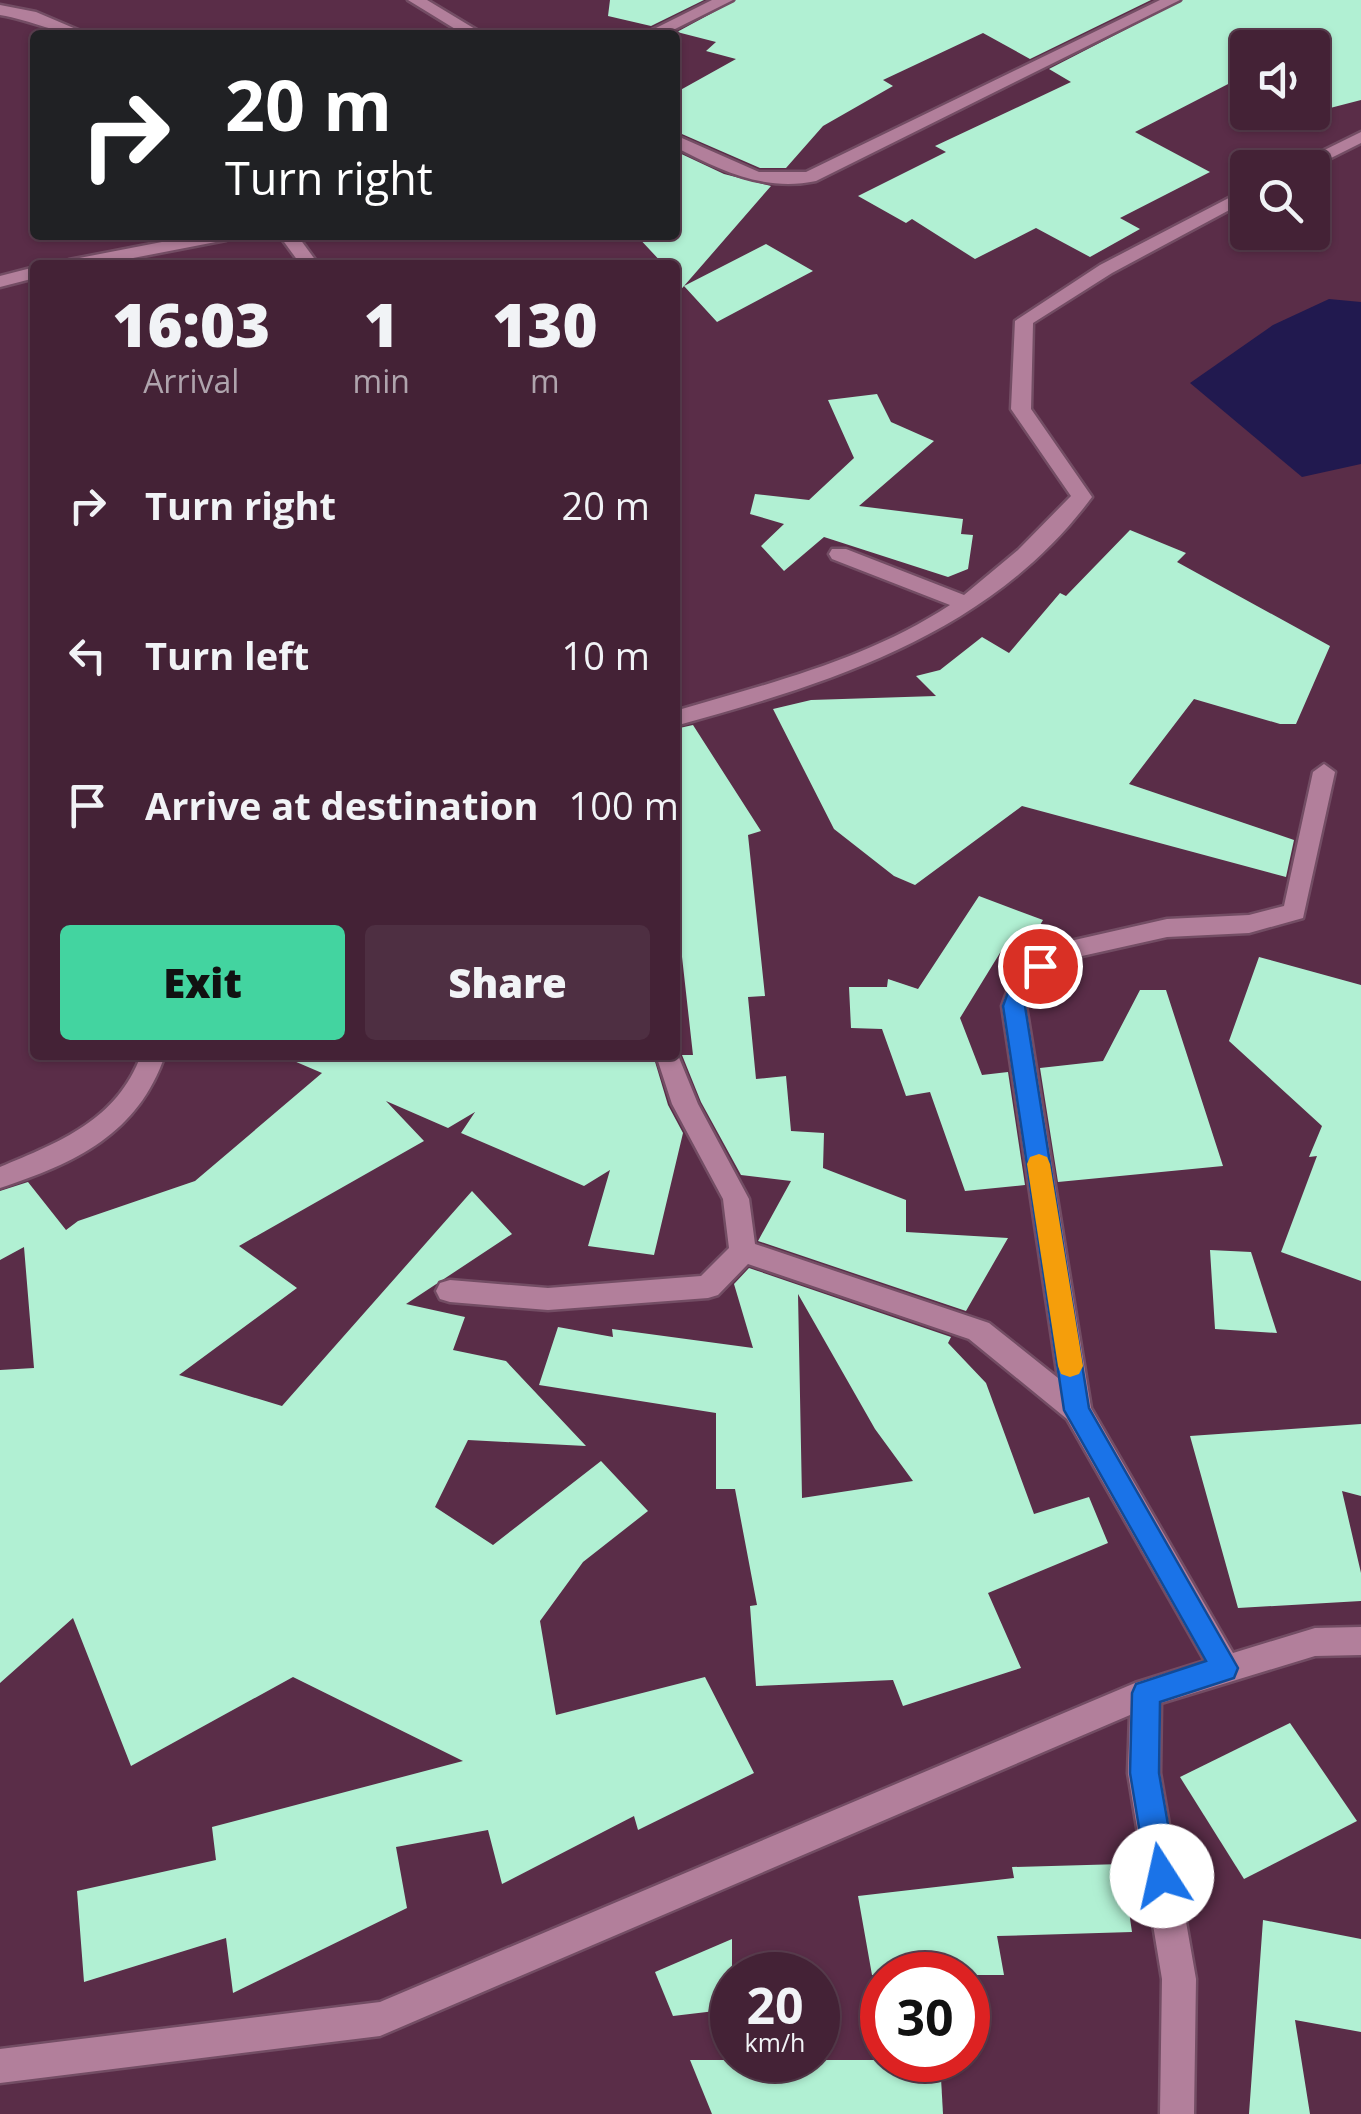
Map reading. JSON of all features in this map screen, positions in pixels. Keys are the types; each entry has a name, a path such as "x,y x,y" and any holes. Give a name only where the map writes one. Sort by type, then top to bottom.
{"street":[{"path":"416,0 468,30"},
{"path":"661,30 725,0"},
{"path":"680,143 739,173 788,182 810,178 1172,0"},
{"path":"0,10 30,15 69,30"},
{"path":"1330,152 1361,137"},
{"path":"680,717 856,662 918,634 1046,538 1082,497 1021,409 1024,321 1106,269 1230,203"},
{"path":"95,260 200,240"},
{"path":"0,282 30,273"},
{"path":"839,554 963,602"},
{"path":"1224,1668 1077,1410 1014,1006 1023,979 1057,953 1167,928 1249,924 1295,912 1324,772"},
{"path":"0,1178 76,1144 116,1119 146,1084 152,1060"},
{"path":"670,1060 686,1104 736,1198 743,1251"},
{"path":"743,1251 979,1331 1077,1410"},
{"path":"450,1291 548,1299 708,1287 743,1251"},
{"path":"0,2066 380,2019 1146,1693 1314,1642 1361,1641"},
{"path":"1146,1693 1144,1773 1179,1979 1176,2114"}],"shaded area":[{"path":"1329,299 1361,302 1361,464 1302,477 1190,383 1273,325"}],"building":[{"path":"610,0 704,0 651,26 608,16"},
{"path":"736,0 1151,0 1030,59 983,33 883,80 893,86 823,126 786,168 760,168 680,133 680,90 736,59 706,51 716,42 680,30"},
{"path":"1183,0 1361,0 1361,100 1330,108 1330,30 1230,30 1230,83 1135,132 1210,172 1120,218 1140,229 1090,257 1036,228 975,259 912,219 906,223 858,196 946,152 935,146 1071,82 1049,69"},
{"path":"680,153 724,174 771,186 680,290 680,260 659,260 641,240 680,240"},
{"path":"766,244 813,271 717,322 684,286"},
{"path":"877,394 891,422 934,441 859,506 963,519 961,534 973,535 968,569 948,577 824,537 784,571 761,546 784,524 750,514 755,494 809,500 854,458 828,400"},
{"path":"1130,530 1186,553 1177,562 1330,646 1296,724 1280,724 1194,699 1129,784 1294,840 1286,877 1022,806 915,885 894,876 834,829 773,709 811,700 936,696 916,676 940,670 982,637 1009,653 1060,593 1066,596"},
{"path":"693,725 761,831 748,835 765,996 748,997 756,1079 786,1076 791,1131 824,1133 823,1168 906,1200 906,1232 1008,1238 966,1311 758,1241 791,1181 741,1175 701,1102 682,1055 693,1055 680,939 680,728"},
{"path":"979,896 1043,920 1022,956 1003,948 960,1018 982,1075 1008,1072 1025,1185 965,1191 930,1092 906,1096 882,1029 851,1028 849,987 887,987 888,979 918,989"},
{"path":"1259,957 1361,985 1361,1281 1281,1252 1317,1156 1309,1157 1322,1126 1229,1041"},
{"path":"1140,990 1166,990 1223,1166 1058,1182 1040,1068 1103,1061"},
{"path":"292,1060 654,1060 668,1105 683,1133 654,1255 588,1246 610,1170 584,1186 461,1133 475,1112 448,1128 386,1101 424,1141 239,1246 297,1288 179,1375 282,1406 472,1191 512,1234 406,1304 465,1317 453,1350 506,1361 586,1446 468,1440 435,1507 493,1545 601,1461 648,1511 583,1562 540,1621 556,1715 705,1677 754,1773 638,1830 634,1816 502,1884 488,1830 396,1847 407,1908 233,1993 226,1938 84,1982 77,1891 216,1860 212,1827 463,1761 293,1677 131,1766 73,1618 0,1683 0,1370 34,1368 24,1247 0,1260 0,1191 28,1182 66,1230 78,1221 195,1181 322,1073"},
{"path":"1210,1250 1251,1252 1277,1333 1215,1329"},
{"path":"749,1268 951,1337 948,1343 986,1383 1034,1514 1089,1497 1108,1543 988,1593 1021,1668 903,1706 893,1680 756,1686 750,1606 757,1605 735,1489 716,1489 716,1413 539,1385 558,1327 613,1337 612,1329 753,1348 734,1284","holes":["798,1294 875,1429 913,1481 802,1498"]},
{"path":"1361,1424 1361,1496 1342,1491 1361,1573 1361,1601 1238,1608 1190,1436"},
{"path":"1290,1723 1357,1821 1244,1879 1180,1777"},
{"path":"1122,1864 1132,1932 997,1936 1004,1975 990,1975 990,1952 868,1952 858,1896 1014,1878 1012,1867"},
{"path":"1263,1920 1361,1939 1361,2032 1295,2020 1310,2114 1249,2114"},
{"path":"732,1939 732,1952 710,1952 710,2012 673,2016 655,1972"},
{"path":"690,2060 710,2060 710,2082 840,2082 840,2060 860,2060 860,2082 941,2082 943,2114 712,2114"}],"slow traffic":[{"path":"1039,1164 1070,1366"}],"route":[{"path":"1040,966 1023,979 1014,1006 1077,1410 1224,1668 1146,1693 1144,1773 1162,1876"}]}
